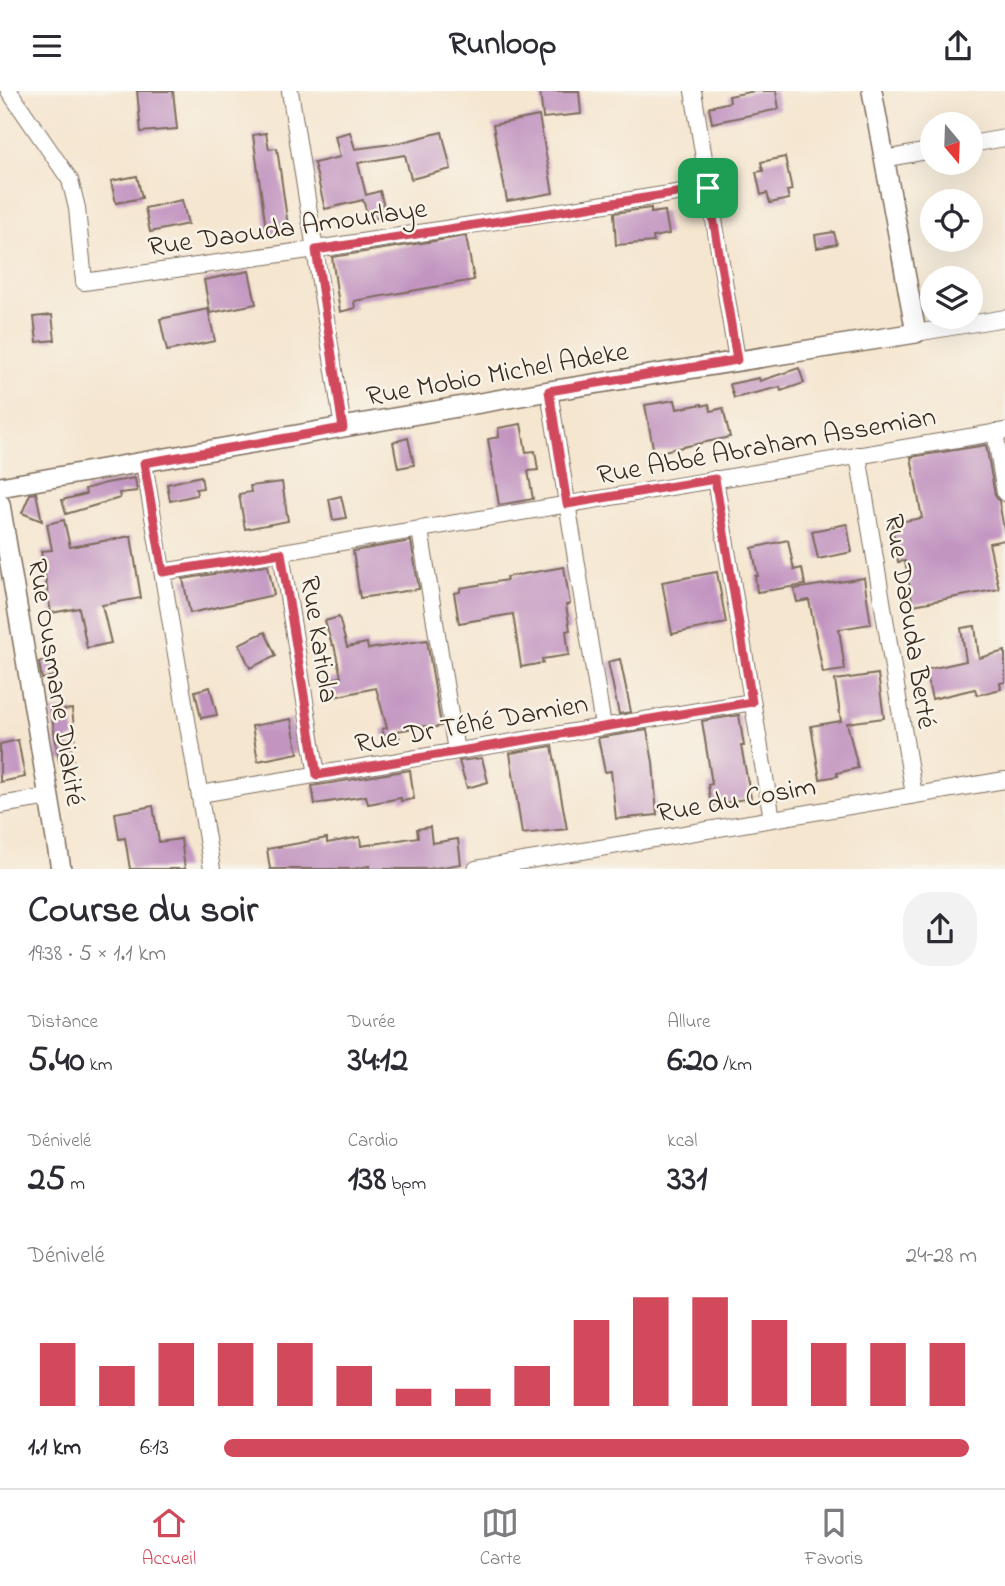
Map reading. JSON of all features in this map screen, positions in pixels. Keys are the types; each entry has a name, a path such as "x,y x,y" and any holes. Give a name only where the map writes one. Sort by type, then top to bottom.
{"street":[{"name":"Rue Daouda Amourlaye","path":"9,91 70,180 78,208 84,282 316,250 708,188"},
{"path":"290,91 343,428"},
{"path":"692,91 737,360"},
{"path":"872,91 916,333"},
{"path":"984,142 1005,138"},
{"path":"884,159 920,153"},
{"name":"Rue Mobio Michel Adeke","path":"0,487 549,391 1005,318"},
{"path":"549,391 603,726"},
{"path":"1000,432 1005,492"},
{"name":"Rue Abbé Abraham Assemian","path":"163,572 1000,432"},
{"name":"Rue Daouda Berté","path":"858,456 914,795"},
{"path":"144,463 212,869"},
{"path":"715,479 772,819"},
{"name":"Rue Ousmane Diakité","path":"0,504 61,869"},
{"path":"420,530 456,751"},
{"name":"Rue Katiola","path":"281,553 317,775"},
{"name":"Rue Dr Téhé Damien","path":"200,795 752,702"},
{"name":"Rue du Cosim","path":"477,869 1005,780"},
{"path":"0,805 49,797"}],"building":[{"path":"137,91 173,91 177,129 141,132"},
{"path":"540,91 579,91 581,114 543,118"},
{"path":"755,91 776,91 779,109 712,123 709,107 730,102 729,96"},
{"path":"539,116 553,193 507,201 493,125"},
{"path":"350,132 355,149 399,143 442,132 451,169 411,179 405,155 358,163 366,195 380,191 386,215 369,220 363,200 325,209 314,163 340,157 335,136"},
{"path":"266,133 269,149 277,148 289,233 267,236 253,135"},
{"path":"785,157 792,190 787,191 789,199 770,203 767,193 761,195 756,172 763,171 761,162"},
{"path":"137,176 142,198 116,203 111,181"},
{"path":"182,200 188,224 150,232 145,208"},
{"path":"651,208 651,213 665,211 669,234 653,237 654,242 616,245 614,213"},
{"path":"834,232 837,244 817,248 815,235"},
{"path":"466,236 474,280 354,301 355,308 340,312 332,257"},
{"path":"249,271 256,304 210,313 204,280"},
{"path":"208,309 215,341 167,351 160,319"},
{"path":"52,315 55,340 37,342 34,317"},
{"path":"799,368 804,383 781,391 780,387 734,398 730,384 759,378 760,381"},
{"path":"675,400 677,409 702,404 709,404 711,411 723,408 730,437 654,453 645,405"},
{"path":"521,424 526,452 535,451 538,470 528,471 533,499 499,505 488,439 499,437 498,428"},
{"path":"408,438 414,465 398,468 393,442"},
{"path":"986,445 1005,535 1005,540 989,543 999,589 913,605 905,561 898,562 892,523 922,518 911,457"},
{"path":"201,476 203,488 196,489 197,495 170,501 167,484"},
{"path":"135,478 137,491 119,493 120,498 66,514 62,500 86,494 85,489"},
{"path":"282,482 288,521 245,529 239,494 251,492 250,486"},
{"path":"36,493 42,521 22,513 30,494"},
{"path":"341,496 346,518 333,520 329,499"},
{"path":"64,520 70,547 131,536 141,598 102,605 111,643 87,648 79,608 51,613 41,551 52,550 47,524"},
{"path":"847,524 852,552 818,559 812,531"},
{"path":"788,540 794,570 802,568 805,585 757,592 755,576 758,576 752,548"},
{"path":"411,541 419,589 360,598 353,551"},
{"path":"268,565 274,595 190,613 183,579"},
{"path":"564,567 570,604 566,605 570,630 566,631 569,655 542,659 543,663 521,667 513,614 459,623 454,593 460,592 460,588"},
{"path":"717,572 726,623 672,634 662,582"},
{"path":"864,578 871,624 839,629 845,670 823,673 809,600 797,602 794,589"},
{"path":"339,617 347,647 367,643 368,649 427,640 441,726 397,731 400,739 386,743 382,729 387,728 376,688 324,699 320,681 341,677 325,621"},
{"path":"975,626 979,658 1005,651 1005,682 1000,683 1001,689 977,695 975,689 932,699 925,670 966,661 961,628"},
{"path":"265,632 276,656 250,668 239,644"},
{"path":"54,659 57,675 42,679 39,662"},
{"path":"620,659 631,712 619,714 608,662"},
{"path":"878,674 884,718 847,723 858,768 837,773 838,776 820,779 811,726 841,721 835,680"},
{"path":"210,687 217,715 201,718 195,691"},
{"path":"72,709 75,738 69,739 73,759 59,761 51,711"},
{"path":"739,715 744,746 741,746 751,798 711,805 708,785 712,784 702,721"},
{"path":"291,719 298,753 258,761 252,726"},
{"path":"647,730 653,762 657,815 616,819 611,771 605,772 598,738"},
{"path":"18,740 25,777 0,782 0,744"},
{"path":"552,746 567,829 522,834 510,753"},
{"path":"482,758 488,782 467,788 459,761"},
{"path":"410,770 414,799 401,801 401,798 368,804 366,796 315,804 312,786"},
{"path":"153,806 159,842 181,839 185,869 130,869 125,838 119,839 115,813"},
{"path":"430,827 432,843 458,839 461,864 429,869 369,869 369,866 353,869 270,869 267,849 327,838 327,843 360,837 361,846 418,837 417,829"}],"route":[{"path":"708,188 737,360 549,391 567,504 715,479 752,702 317,775 281,553 163,572 144,463 343,428 316,250 708,188"}]}
